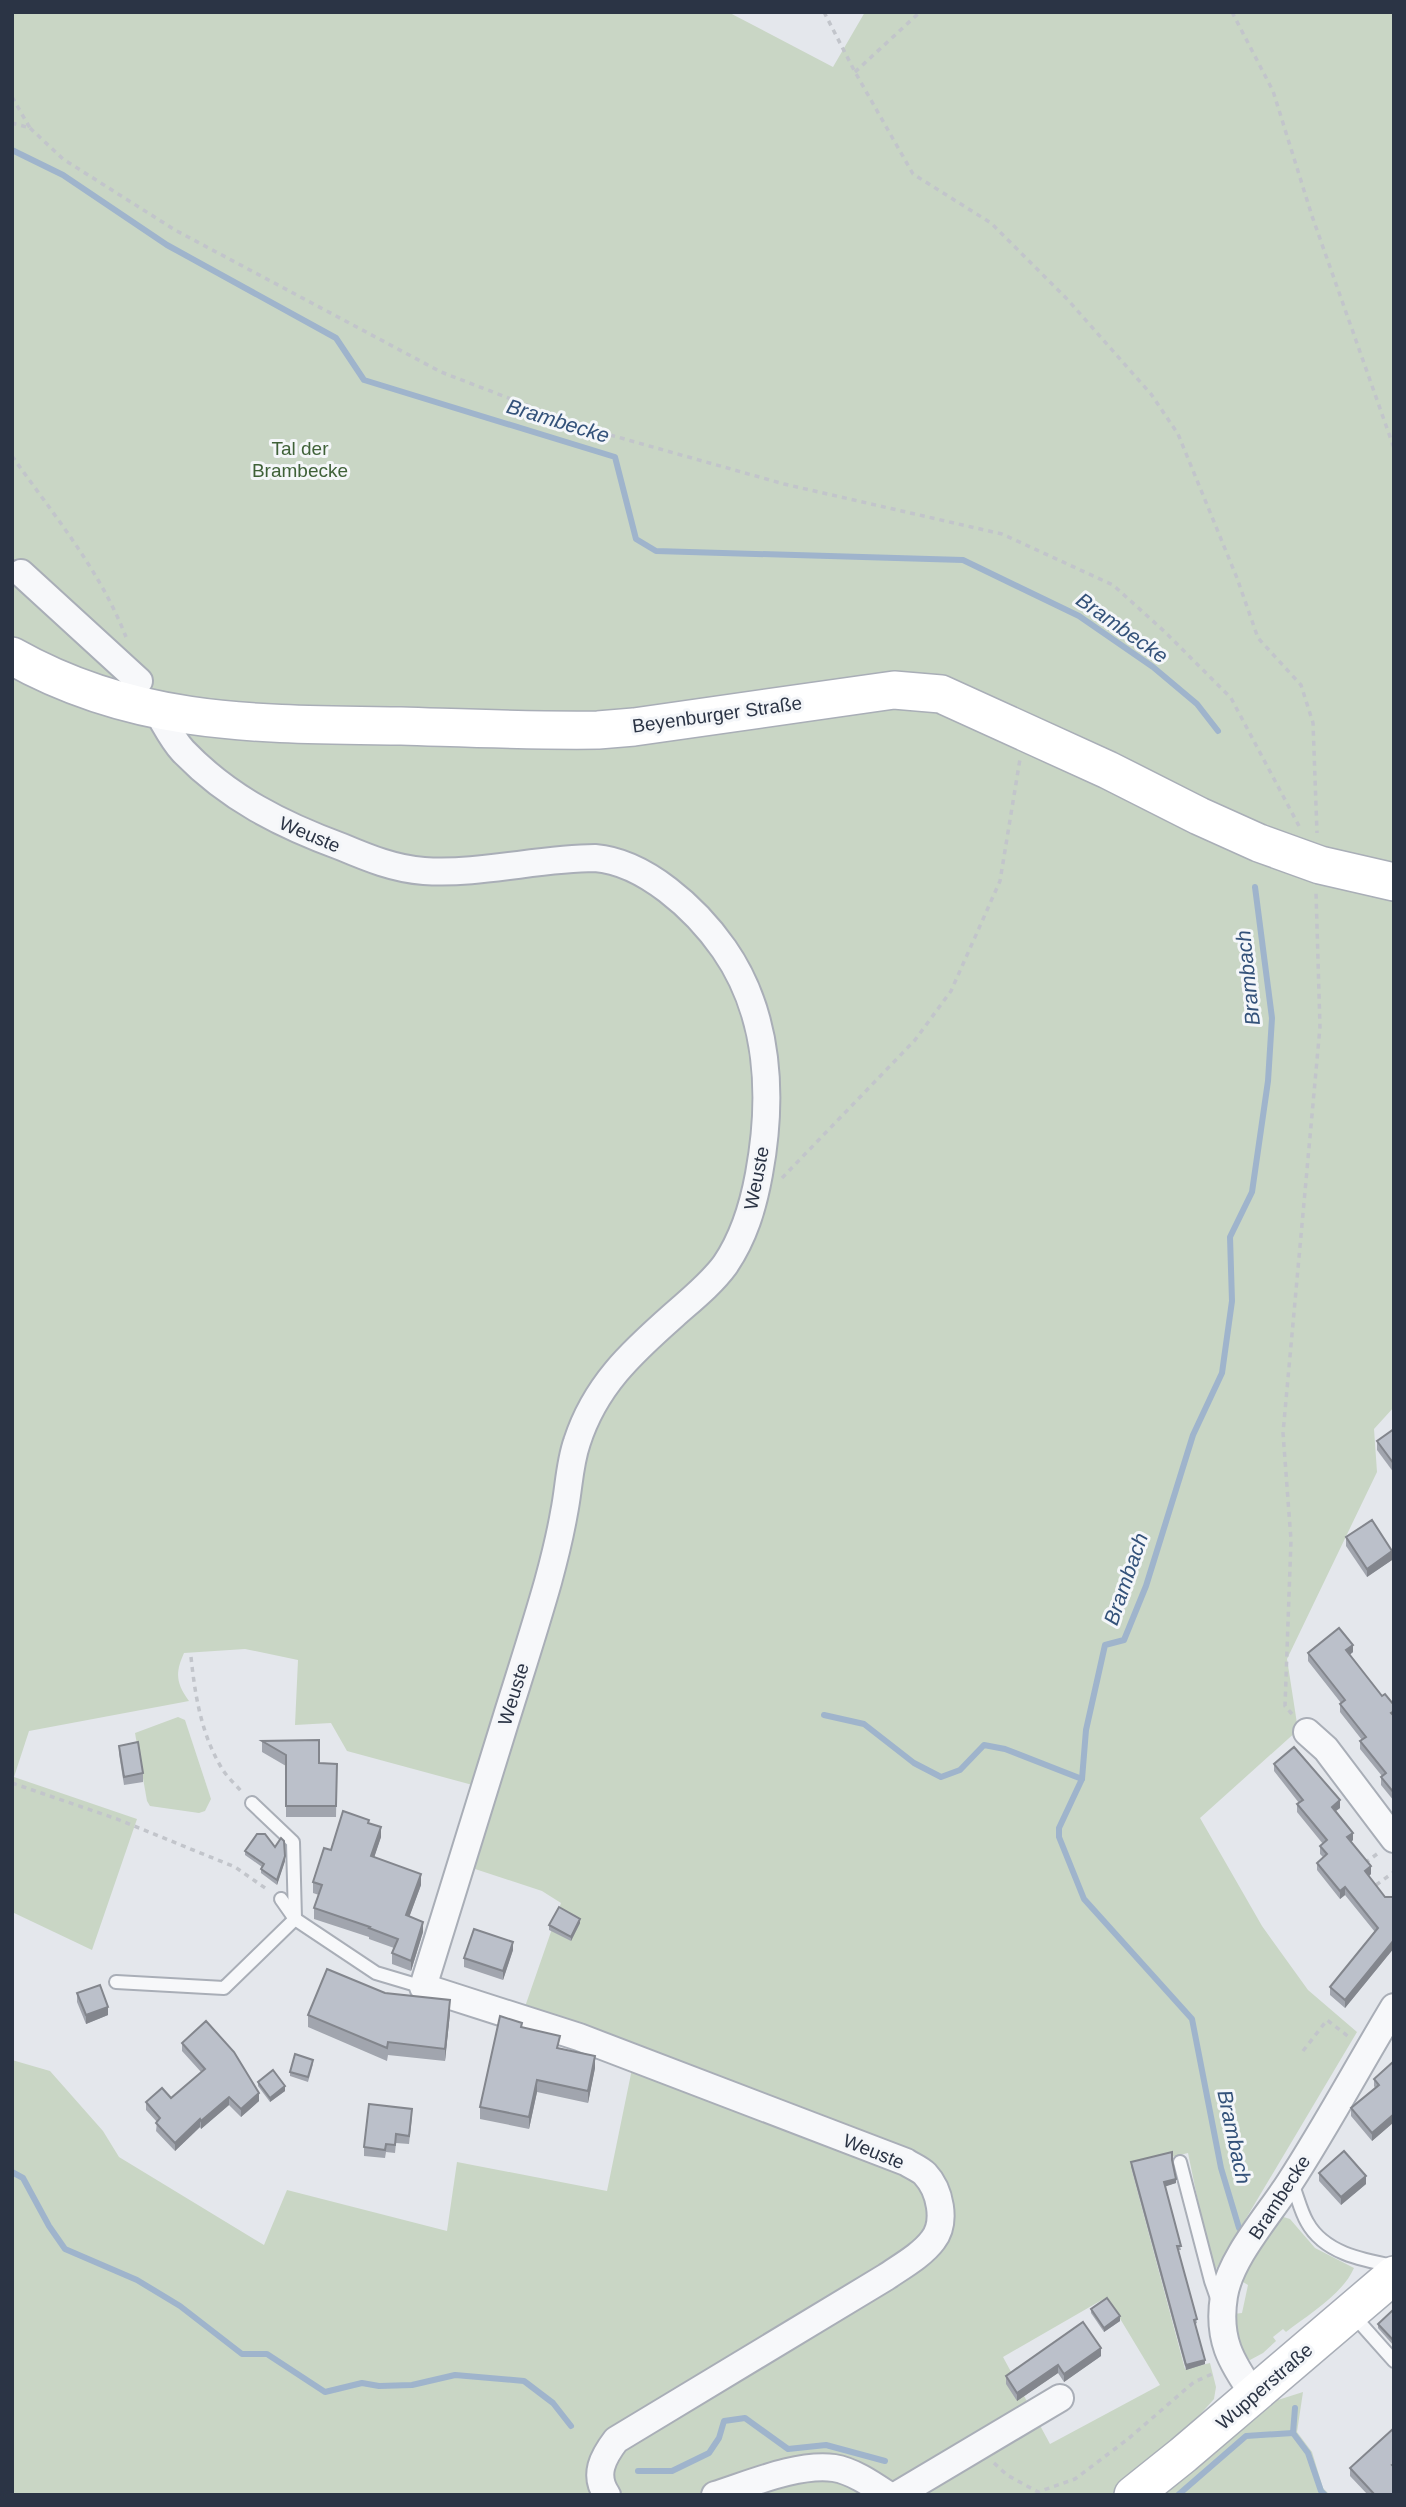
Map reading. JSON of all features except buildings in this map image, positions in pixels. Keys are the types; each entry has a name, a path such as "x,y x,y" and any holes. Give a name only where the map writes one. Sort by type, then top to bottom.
{"main road":[{"name":"Beyenburger Straße","path":"12,656 60,682 102,696 148,696 256,724 576,730 634,727 894,690 941,694 1270,847 1320,865 1394,882"},
{"name":"Wupperstraße","path":"1133,2495 1394,2275"}],"street":[{"name":"Weuste","path":"21,573 148,696 182,750 237,796 294,830 393,866 424,871 452,871 573,858 618,861 642,872 669,892 722,947 739,973 751,1001 759,1028 767,1110 761,1159 749,1217 740,1240 706,1287 612,1374 587,1414 575,1446 564,1514 548,1582 423,1987 579,2036 906,2162 925,2174 939,2200 940,2229 933,2241 910,2261 616,2440 604,2456 599,2470 601,2487 607,2495"},
{"path":"1307,1732 1326,1749 1394,1839"},
{"name":"Brambecke","path":"1254,2395 1233,2365 1224,2338 1224,2294 1235,2267 1291,2180 1394,2007"},
{"path":"897,2495 1060,2398"},
{"path":"715,2495 807,2468 835,2468 868,2482 888,2495"}],"lane":[{"path":"116,1982 224,1988 295,1919 293,1842 253,1803"},
{"name":"Weuste","path":"281,1899 295,1919 376,1973 423,1987"},
{"path":"1180,2162 1211,2281 1222,2311"},
{"path":"1291,2180 1307,2222 1321,2241 1353,2256 1394,2266"},
{"path":"1351,2312 1394,2361"}],"path":[{"path":"824,12 913,174 990,223 1068,300 1142,384 1178,434 1237,578 1258,638 1301,685 1313,723 1314,795 1320,865 1315,902 1320,1027 1283,1433 1291,1540 1285,1706 1307,1732"},
{"path":"855,72 920,12"},
{"path":"1232,12 1273,91 1312,216 1394,448"},
{"path":"12,97 30,128 63,159 175,230 440,372 589,429 783,484 1002,534 1113,585 1231,698 1320,865"},
{"path":"12,122 30,128"},
{"path":"12,456 90,565 118,615 148,696"},
{"path":"749,1217 791,1168 915,1040 951,991 1000,881 1019,761 1029,734"},
{"path":"191,1657 195,1693 204,1732 222,1769 253,1803"},
{"path":"12,1783 117,1819 235,1867 281,1899"},
{"path":"1376,1885 1394,1872"},
{"path":"1303,2051 1327,2020 1368,2052"},
{"path":"977,2448 1007,2475 1038,2492 1075,2479 1128,2439 1194,2382 1233,2365"}],"green space":[{"name":"Tal der Brambecke","path":"12,12 728,12 833,67 865,12 1394,12 1394,1407 1374,1429 1377,1472 1287,1659 1298,1730 1200,1818 1262,1926 1308,1990 1357,2032 1213,2274 1188,2153 1131,2167 1185,2369 1210,2363 1216,2387 1214,2399 1173,2445 1112,2495 12,2495 12,2060 50,2071 103,2131 119,2157 264,2245 287,2190 447,2231 457,2162 607,2191 633,2064 519,2024 561,1903 542,1891 469,1867 491,1790 347,1751 331,1723 295,1725 298,1660 245,1649 184,1653 178,1678 189,1701 29,1731 14,1777 137,1819 92,1950 12,1912","holes":["1107,2297 1160,2385 1050,2444 1003,2357"]},
{"path":"178,1717 185,1720 211,1799 205,1811 199,1813 150,1806 147,1801 135,1733"},
{"path":"1280,2216 1290,2219 1315,2248 1354,2268 1342,2287 1333,2295 1286,2332 1283,2329 1273,2337 1276,2341 1250,2360 1240,2351 1235,2333 1233,2314 1242,2313 1248,2285 1238,2279"},
{"path":"1303,2392 1297,2432 1312,2452 1323,2488 1330,2495 1157,2495 1250,2409"}],"waterway":[{"name":"Brambecke","path":"12,150 63,175 167,245 336,338 364,380 615,457 636,539 656,551 963,560 1079,616 1153,667 1197,704 1218,731"},
{"name":"Brambach","path":"1239,2228 1221,2168 1192,2019 1084,1899 1059,1837 1059,1828 1082,1779 1086,1730 1105,1645 1124,1640 1146,1586 1193,1435 1222,1373 1232,1301 1230,1237 1252,1192 1268,1081 1272,1018 1255,887"},
{"path":"824,1715 864,1724 914,1763 941,1777 960,1770 984,1745 1005,1749 1082,1779"},
{"path":"12,2172 23,2178 65,2249 137,2280 180,2306 242,2354 267,2354 325,2392 362,2383 379,2386 412,2385 455,2375 524,2381 553,2403 571,2426"},
{"name":"Brambach","path":"1295,2408 1293,2433 1308,2453 1321,2491 1325,2495"},
{"path":"638,2471 672,2471 709,2453 719,2438 724,2421 745,2418 788,2449 826,2445 885,2461"},
{"path":"1178,2495 1246,2436 1293,2433"}]}
